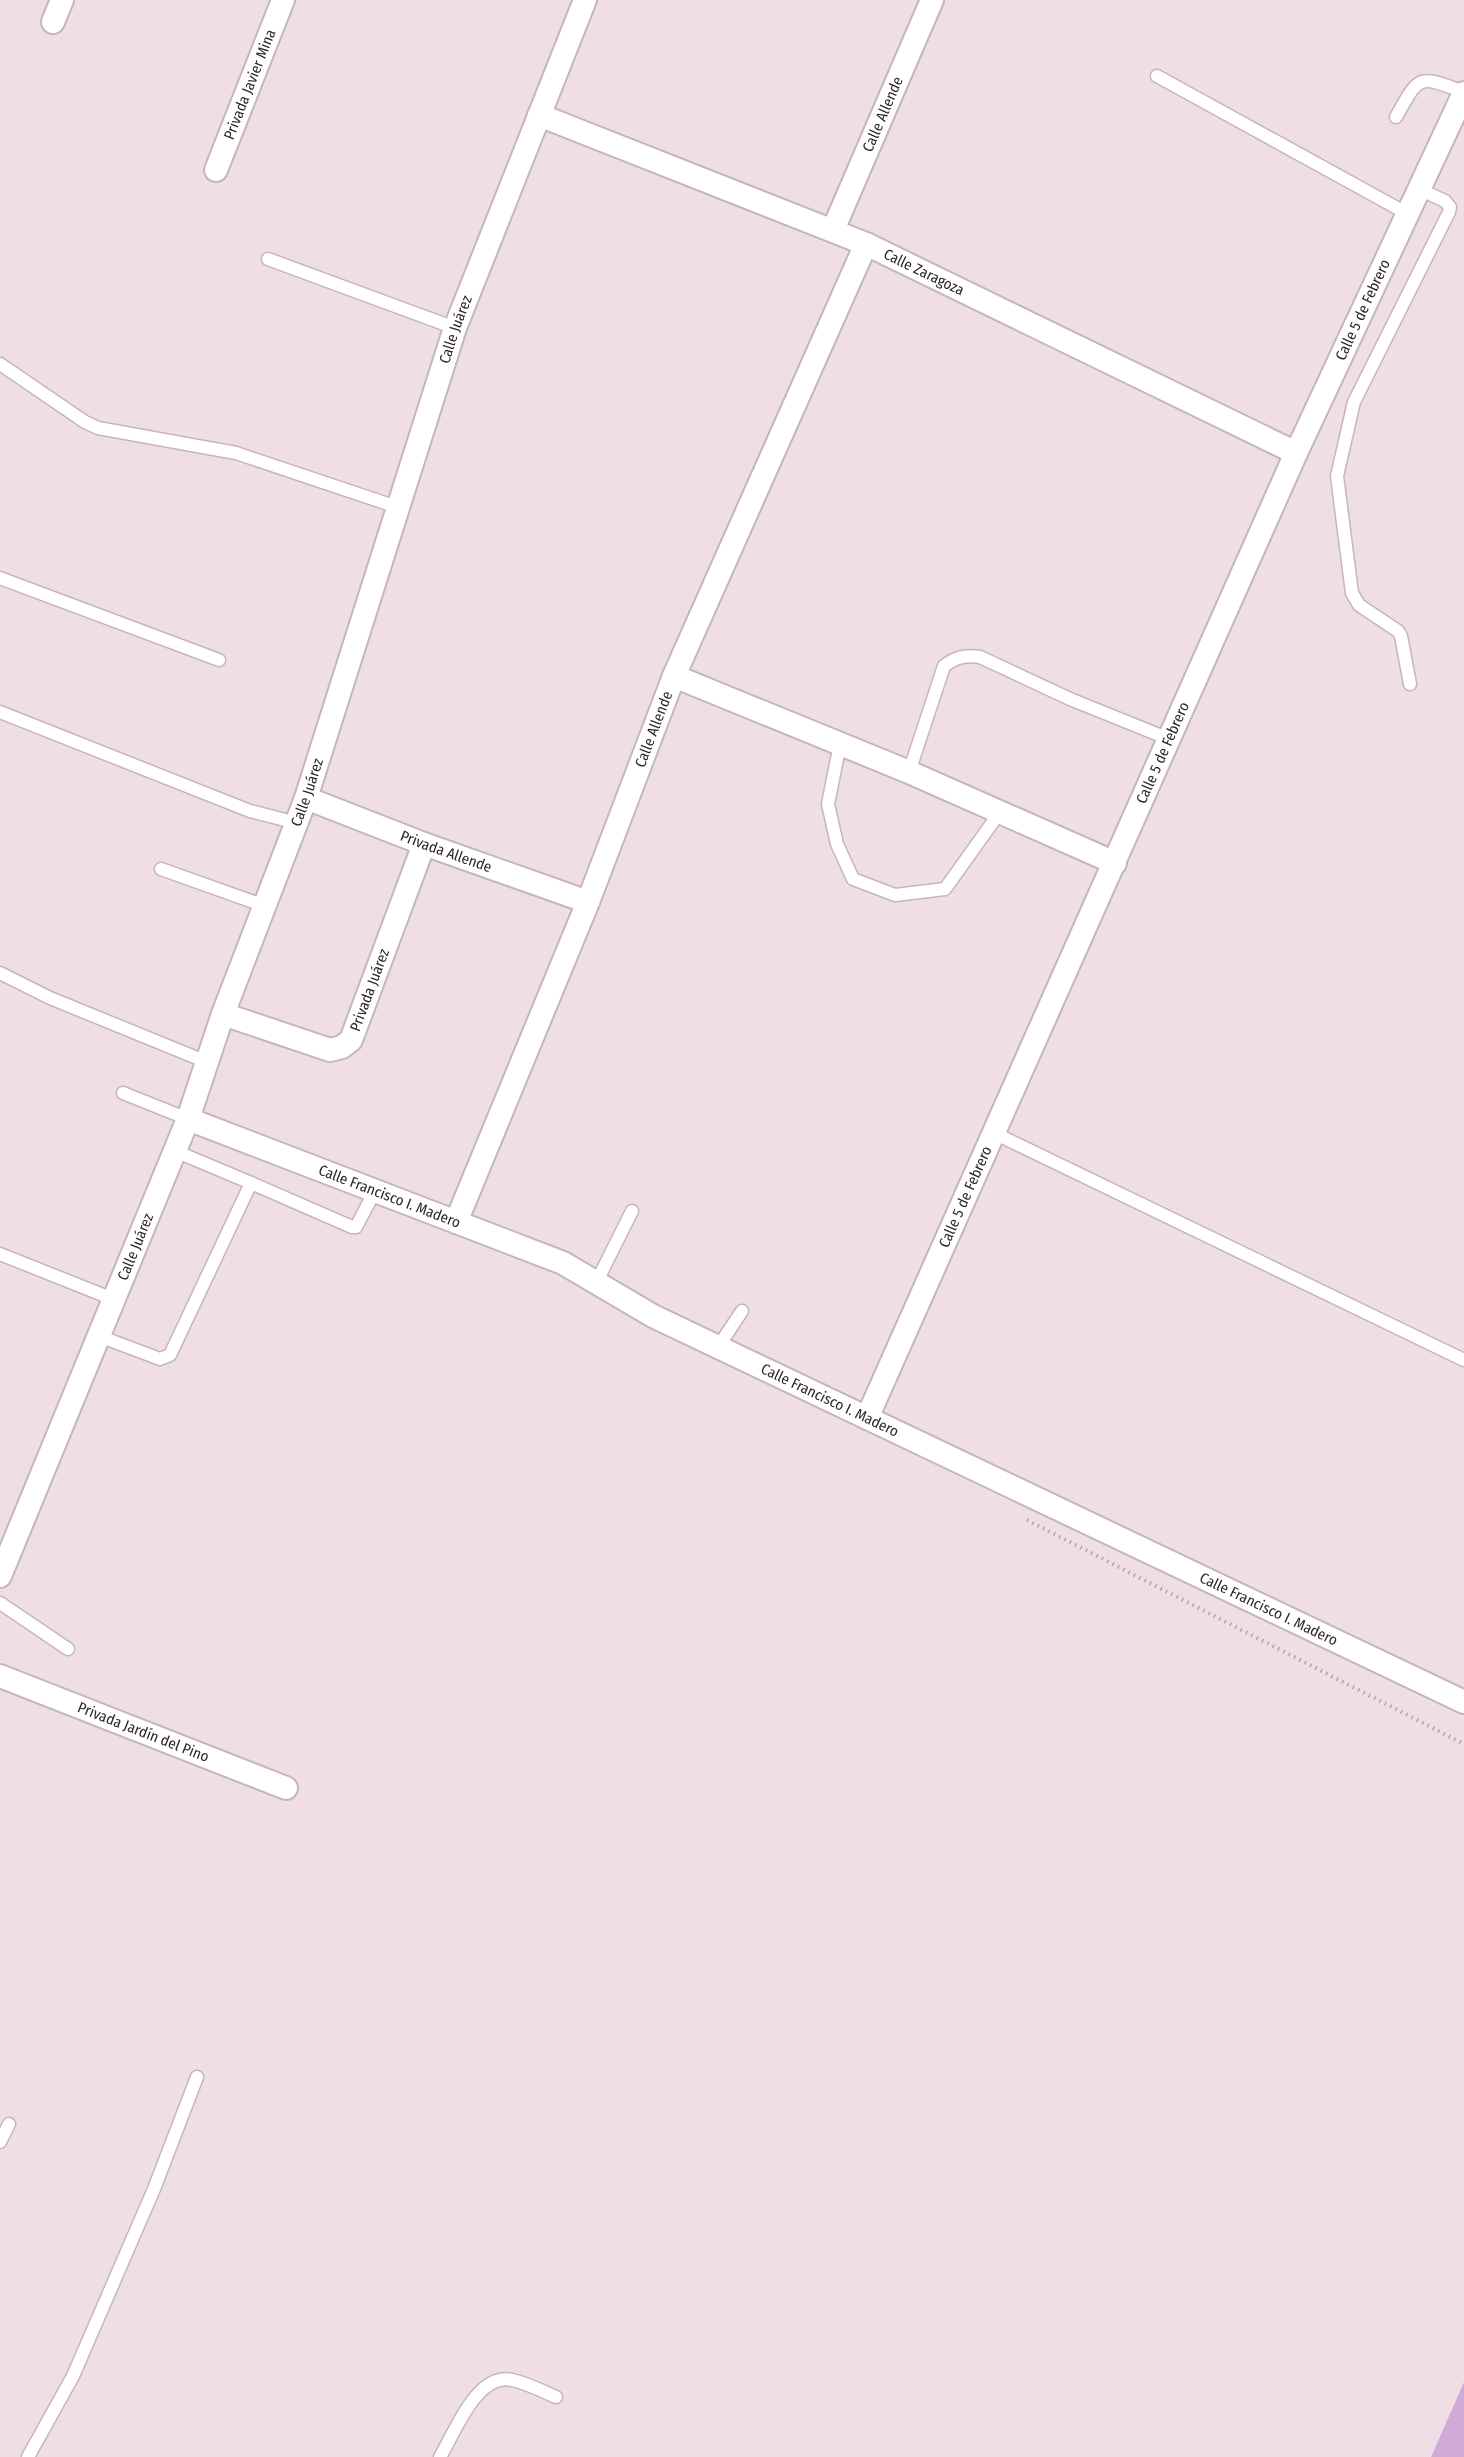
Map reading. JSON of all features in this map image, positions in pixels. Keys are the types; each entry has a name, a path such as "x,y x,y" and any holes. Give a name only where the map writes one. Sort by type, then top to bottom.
{"street":[{"path":"53,22 62,0"},
{"name":"Privada Javier Mina","path":"216,170 283,0"},
{"name":"Calle Juárez","path":"0,1576 188,1119 223,1014 306,798 455,328 585,0"},
{"name":"Calle Allende","path":"833,230 932,0"},
{"name":"Calle 5 de Febrero","path":"867,1418 1296,453 1464,92"},
{"name":"Calle Zaragoza","path":"539,115 866,244 1296,453"},
{"name":"Calle Allende","path":"456,1222 588,902 675,676 866,244"},
{"path":"675,676 909,772 1115,863"},
{"name":"Privada Allende","path":"306,798 424,844 588,902"},
{"name":"Privada Juárez","path":"223,1014 330,1050 342,1047 351,1040 424,844"},
{"name":"Calle Francisco I. Madero","path":"188,1119 563,1263 653,1316 1464,1701"},
{"name":"Privada Jardín del Pino","path":"0,1676 286,1788"}],"lane":[{"path":"1157,76 1408,214"},
{"path":"1396,117 1413,86 1419,81 1427,80 1464,92"},
{"path":"1410,684 1401,636 1398,631 1359,605 1352,593 1337,476 1354,402 1449,212 1450,207 1445,201 1419,189"},
{"path":"268,259 455,328"},
{"path":"0,364 85,422 98,428 236,453 398,507"},
{"path":"0,578 219,660"},
{"path":"909,772 944,666 953,659 967,655 980,657 1070,699 1169,739"},
{"path":"0,712 250,811 297,823"},
{"path":"840,744 828,804 837,844 853,879 894,895 945,889 1000,812"},
{"path":"161,869 265,906"},
{"path":"0,973 50,998 207,1062"},
{"path":"123,1093 188,1119"},
{"path":"994,1133 1464,1360"},
{"path":"175,1151 352,1227 356,1227 362,1219 375,1191"},
{"path":"99,1336 160,1359 171,1355 250,1183"},
{"path":"596,1283 632,1211"},
{"path":"0,1254 114,1299"},
{"path":"718,1347 742,1311"},
{"path":"0,1603 68,1649"},
{"path":"28,2457 73,2376 154,2189 197,2077"},
{"path":"0,2142 9,2124"},
{"path":"440,2457 479,2390 493,2381 511,2379 556,2397"}],"path":[{"path":"1027,1520 1464,1744"}],"building":[{"path":"1464,2382 1464,2457 1431,2457"}]}
